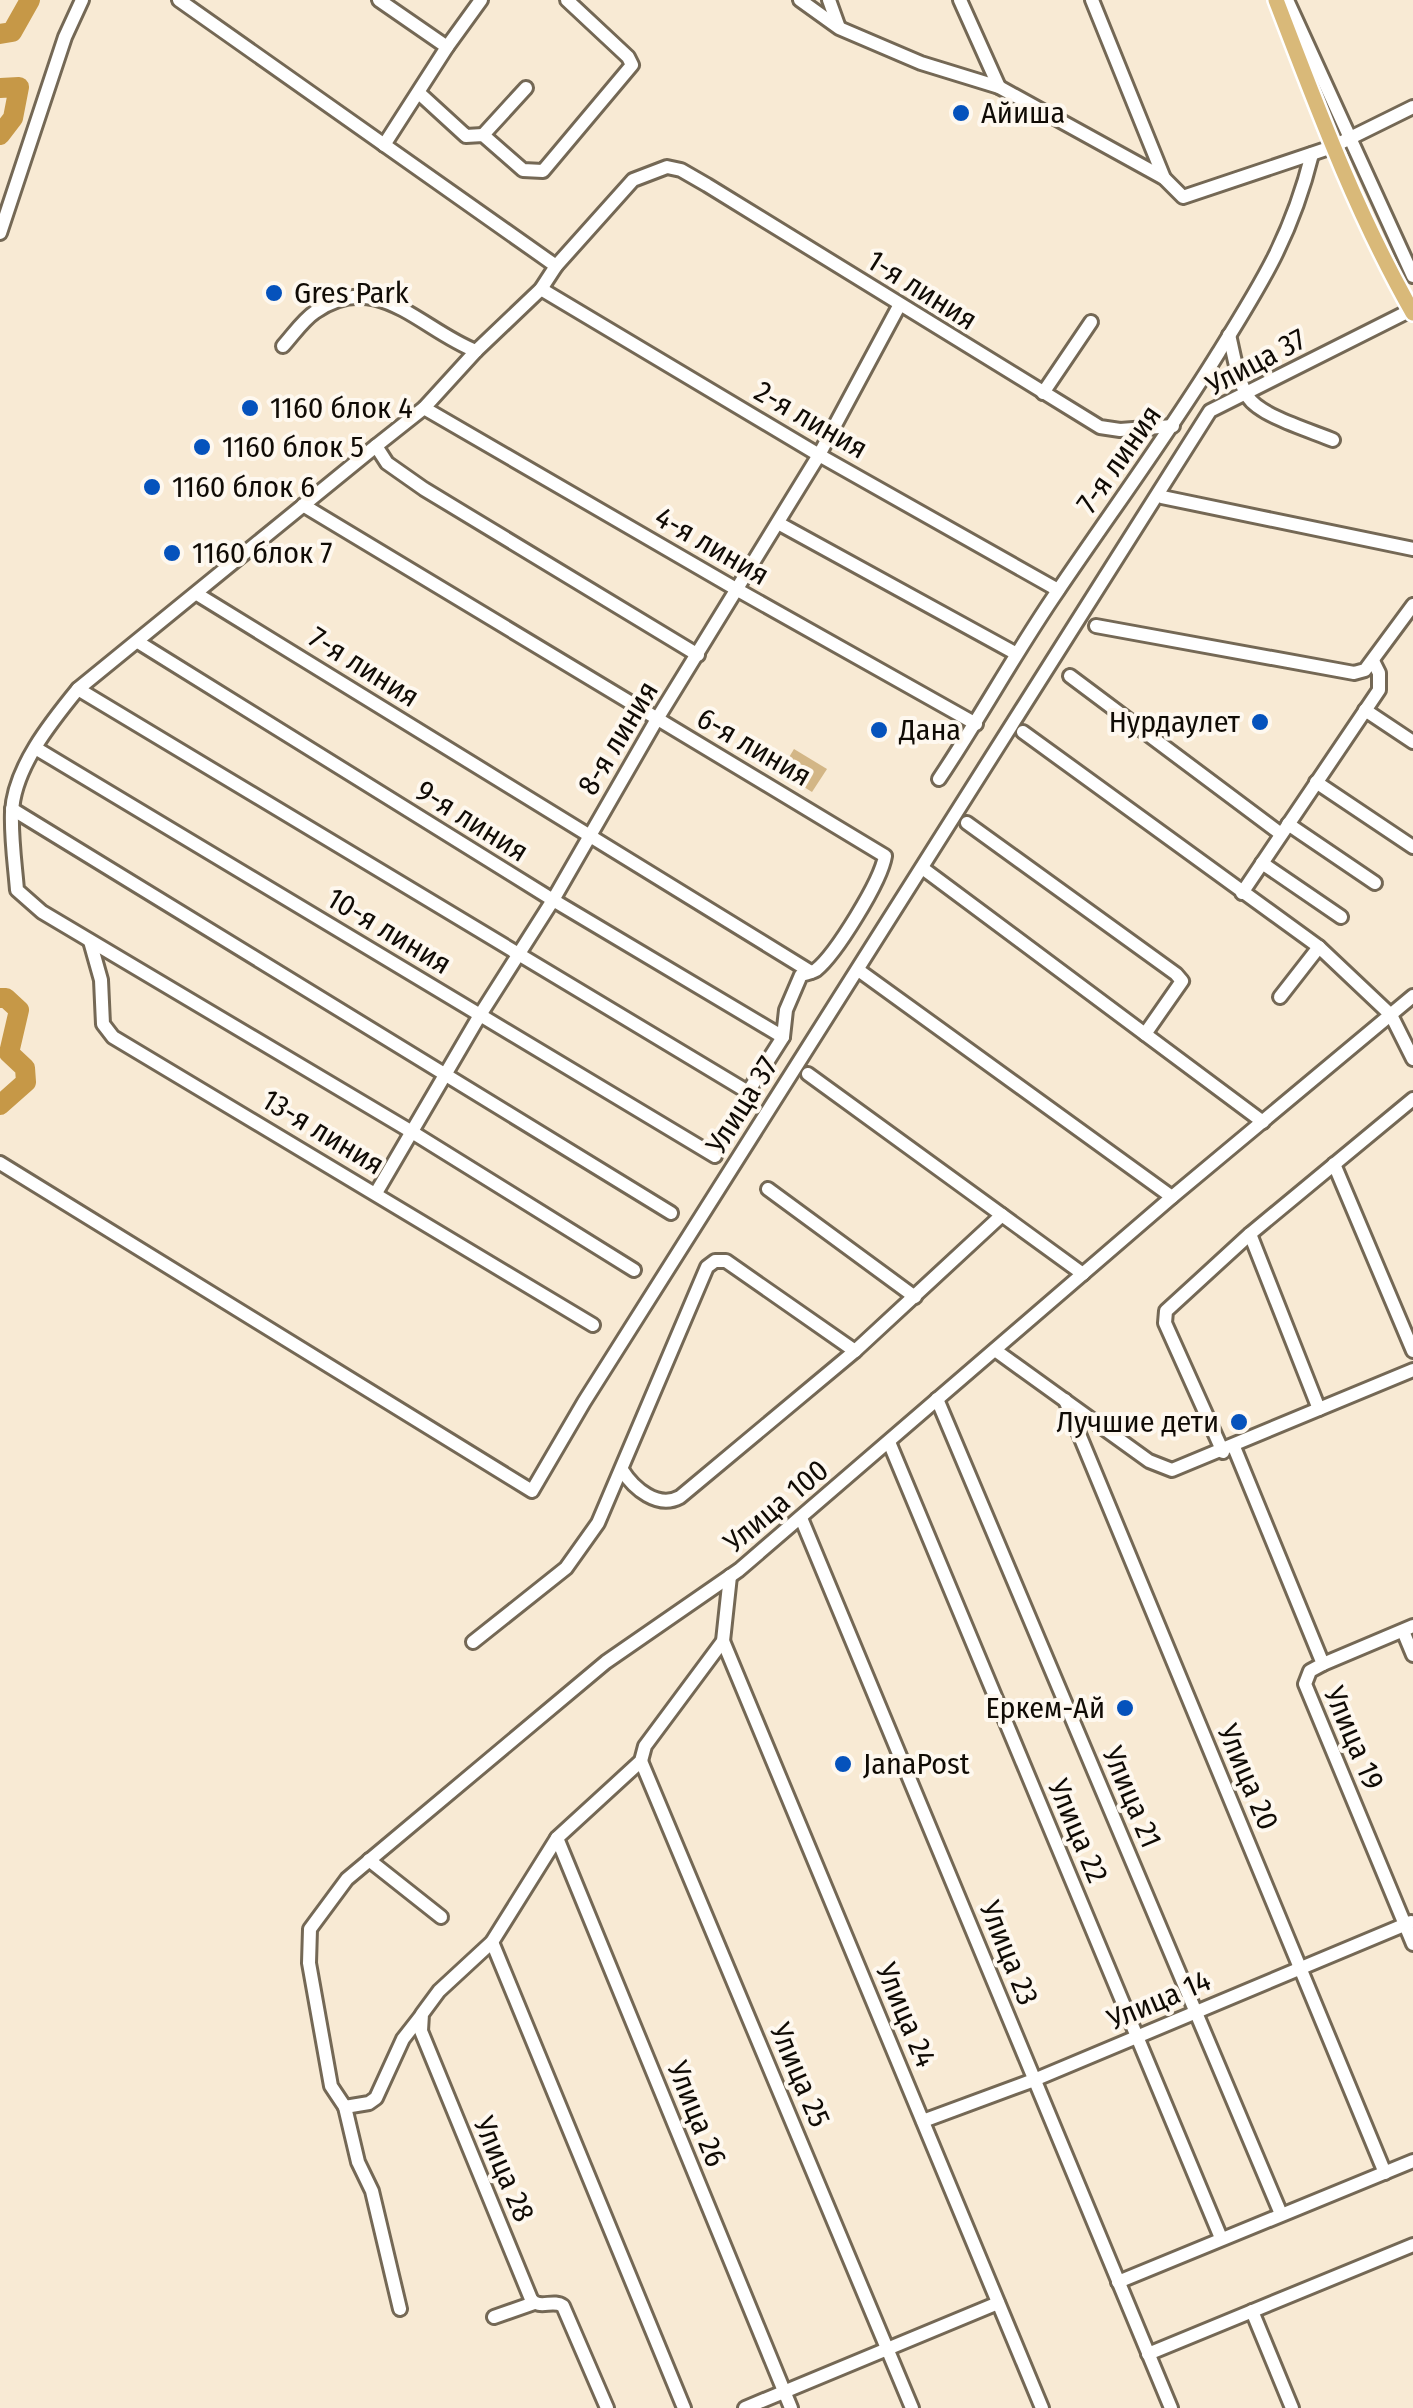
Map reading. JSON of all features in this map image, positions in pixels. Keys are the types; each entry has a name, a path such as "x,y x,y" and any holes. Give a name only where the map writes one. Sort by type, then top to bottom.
{"main road":[{"path":"1276,0 1374,242 1408,291 1413,311"}],"street":[{"path":"0,233 65,37 82,0"},
{"path":"179,0 556,266 541,289 424,408 78,690 20,776 12,810 18,890 42,912 90,942 412,1132 634,1270"},
{"path":"379,0 446,47"},
{"path":"384,145 481,0"},
{"path":"484,135 523,170 543,171 628,74 632,66 628,56 567,0"},
{"path":"800,0 839,28 922,63 998,87 1164,178 1182,196 1312,154 1413,107"},
{"path":"829,0 839,28"},
{"path":"960,0 998,87"},
{"path":"1092,0 1164,178"},
{"path":"1288,0 1413,276"},
{"path":"419,93 466,136 484,135 526,88"},
{"name":"7-я линия","path":"939,779 976,724 1015,654 1173,426 1272,266 1300,203 1312,154"},
{"name":"1-я линия","path":"556,266 633,180 652,170 681,170 1100,427 1120,430 1173,426"},
{"name":"2-я линия","path":"541,289 820,455 1058,590"},
{"path":"283,346 314,312 343,298 368,294 476,351"},
{"name":"8-я линия","path":"376,1193 657,719 820,455 899,306"},
{"name":"Улица 37","path":"0,1162 532,1491 594,1385 1210,412 1413,311"},
{"path":"1043,393 1092,322"},
{"path":"1230,335 1248,398 1263,410 1334,440"},
{"name":"4-я линия","path":"424,408 976,724"},
{"path":"376,446 387,463 424,489 698,655"},
{"path":"1162,497 1413,549"},
{"name":"6-я линия","path":"304,505 885,856 882,874 855,918 811,972 801,975 786,1010 783,1037 748,1092 520,952"},
{"path":"778,523 1015,654"},
{"name":"7-я линия","path":"197,594 811,972"},
{"path":"1096,626 1354,672 1365,670 1413,605"},
{"name":"9-я линия","path":"138,642 553,900 783,1037"},
{"path":"1242,893 1380,685 1372,660"},
{"path":"1070,676 1285,829 1375,883"},
{"path":"78,690 520,952"},
{"path":"1365,710 1413,742"},
{"path":"1022,732 1318,947 1390,1016 1413,1060"},
{"name":"10-я линия","path":"37,748 714,1156"},
{"path":"1316,782 1413,847"},
{"path":"12,810 672,1214"},
{"path":"967,823 1182,981 1145,1034"},
{"path":"1262,862 1341,917"},
{"path":"926,870 1262,1122"},
{"name":"13-я линия","path":"90,942 107,1032 593,1324"},
{"path":"1280,997 1318,947"},
{"path":"861,972 1172,1198"},
{"name":"Улица 100","path":"400,2309 372,2191 358,2162 345,2108 331,2086 309,1963 310,1929 347,1879 606,1662 730,1576 801,1518 1082,1274 1413,996"},
{"path":"808,1074 1082,1274"},
{"path":"1318,1409 1250,1234 1413,1099"},
{"path":"1334,1164 1413,1351"},
{"path":"768,1190 914,1297"},
{"path":"622,1470 654,1500 670,1502 856,1352 1002,1215"},
{"name":"Улица 19","path":"1250,1234 1164,1316 1323,1664 1310,1671 1305,1684 1409,1922 1413,1944"},
{"path":"473,1642 566,1568 598,1523 707,1266 715,1260 726,1261 856,1352"},
{"path":"994,1350 1162,1468 1172,1470 1413,1370"},
{"name":"Улица 21","path":"937,1400 1281,2214"},
{"name":"Улица 20","path":"1065,1400 1386,2173"},
{"name":"Улица 22","path":"889,1442 1221,2238"},
{"name":"Улица 23","path":"801,1518 1171,2408"},
{"path":"345,2108 376,2098 403,2039 439,1990 492,1942 556,1838 642,1761 644,1746 723,1641 730,1576"},
{"path":"1323,1664 1408,1629 1413,1655"},
{"name":"Улица 24","path":"723,1641 1042,2408"},
{"name":"Улица 25","path":"642,1761 912,2408"},
{"name":"Улица 26","path":"556,1838 791,2408"},
{"path":"368,1860 442,1917"},
{"name":"Улица 14","path":"923,2121 1034,2080 1409,1922"},
{"path":"492,1942 684,2408"},
{"name":"Улица 28","path":"422,2014 420,2031 534,2303"},
{"path":"1118,2282 1413,2161"},
{"path":"1148,2354 1413,2246"},
{"path":"494,2317 534,2303 558,2302 563,2306 607,2408"},
{"path":"745,2408 998,2303"},
{"path":"1252,2311 1292,2408"}],"shaded area":[{"path":"794,749 827,769 812,792 780,772"}],"waterway":[{"path":"0,34 12,32 30,0"},
{"path":"0,88 19,87 13,118 0,135"},
{"path":"0,998 6,998 19,1010 9,1053 25,1068 26,1082 0,1105"}],"place":[{"name":"Айиша","path":"961,113"},
{"name":"Gres Park","path":"274,293"},
{"name":"1160 блок 4","path":"250,408"},
{"name":"1160 блок 5","path":"202,447"},
{"name":"1160 блок 6","path":"152,487"},
{"name":"1160 блок 7","path":"172,553"},
{"name":"Нурдаулет","path":"1260,722"},
{"name":"Дана","path":"879,730"},
{"name":"Лучшие дети","path":"1239,1422"},
{"name":"Еркем-Ай","path":"1125,1708"},
{"name":"JanaPost","path":"843,1764"}]}
